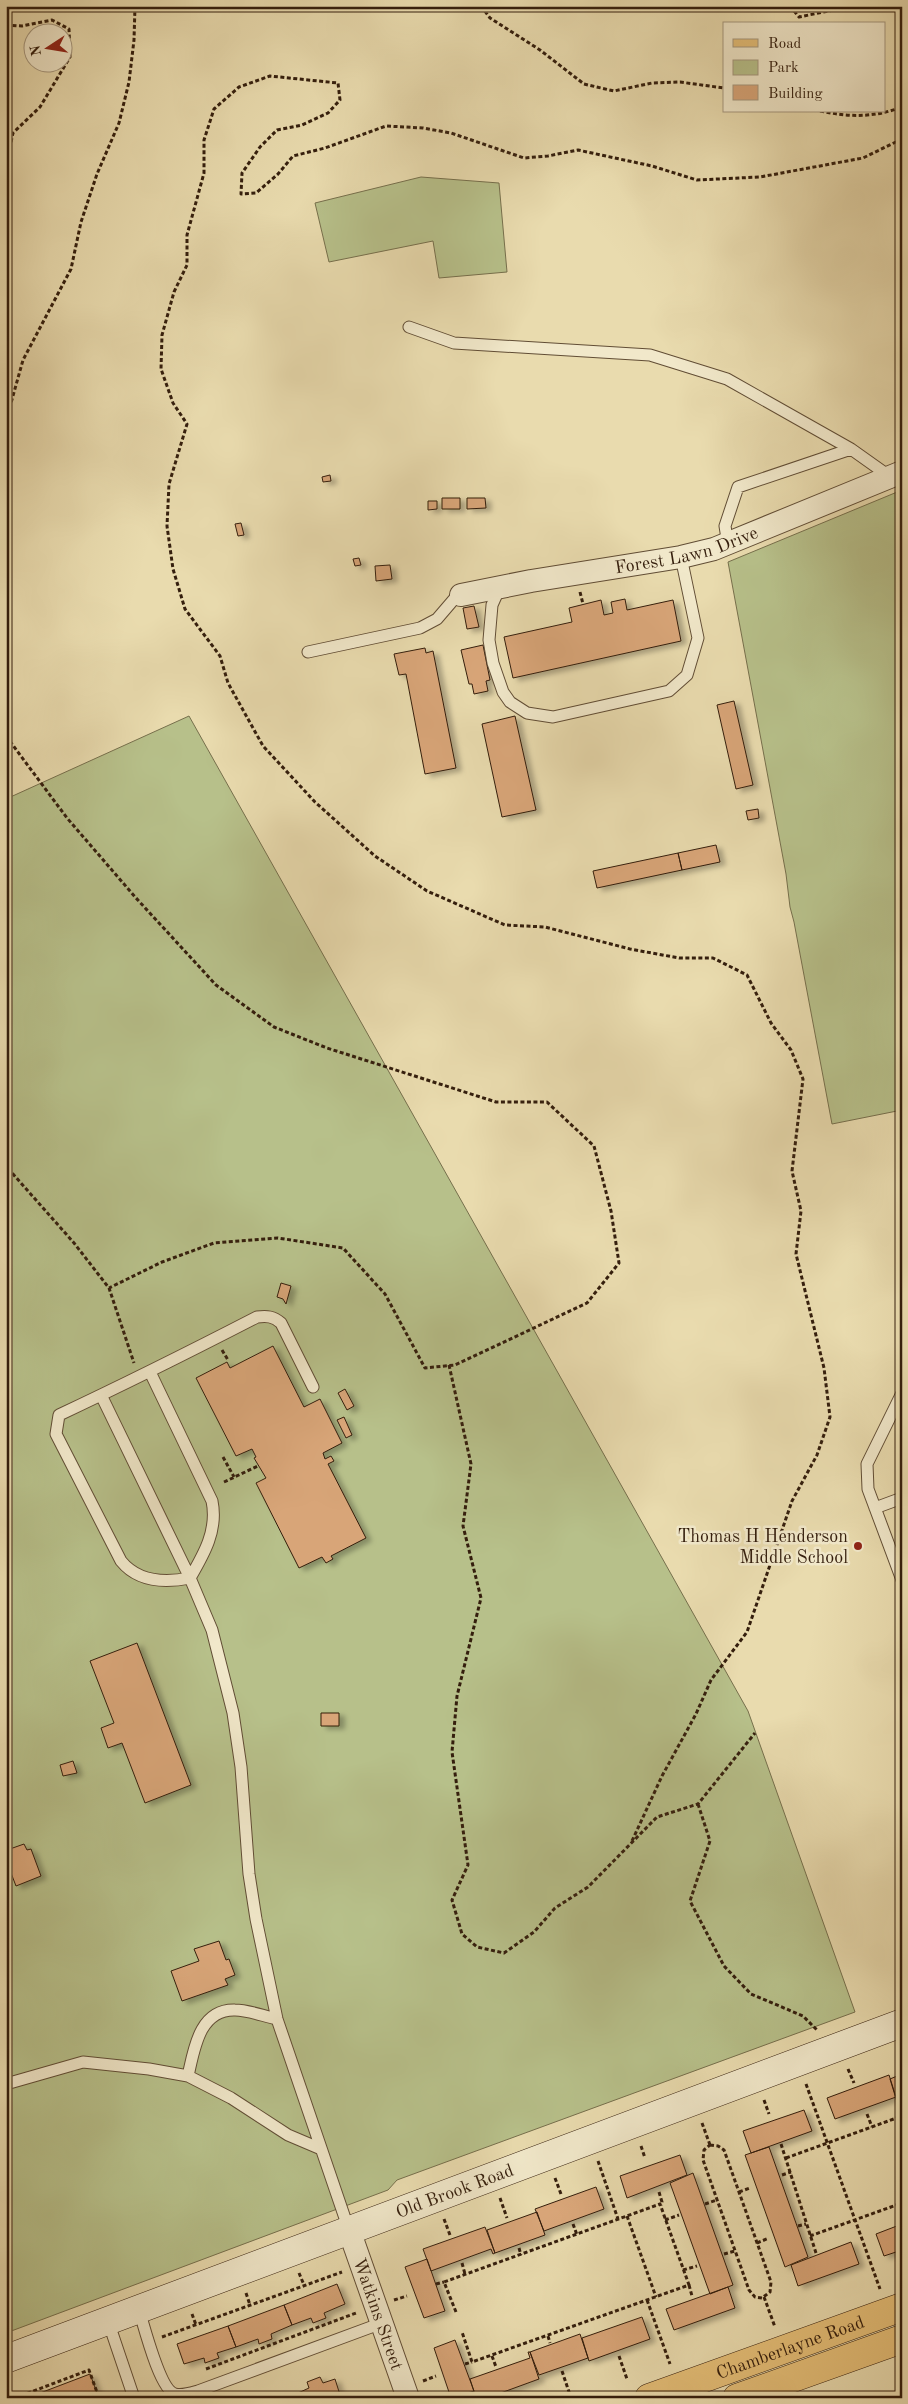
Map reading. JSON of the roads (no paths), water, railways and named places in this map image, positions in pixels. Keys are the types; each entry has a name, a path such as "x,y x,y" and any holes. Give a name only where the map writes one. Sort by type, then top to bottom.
{"main road":[{"name":"Chamberlayne Road","path":"649,2398 902,2307"},
{"path":"737,2398 902,2339"}],"street":[{"name":"Forest Lawn Drive","path":"461,595 500,586 682,557 728,544 896,474"},
{"name":"Old Brook Road","path":"6,2359 349,2230 842,2058 902,2023"},
{"name":"Watkins Street","path":"349,2230 408,2398"}],"lane":[{"path":"409,327 454,344 650,355 727,379 896,474"},
{"path":"728,544 725,526 738,487 851,449"},
{"path":"500,586 492,605 489,640 493,663 503,692 510,702 527,713 553,717 668,691 688,675 698,638 682,557"},
{"path":"308,652 420,628 437,619 455,598 461,595"},
{"path":"190,1578 170,1582 150,1579 128,1570 120,1561 56,1434 58,1416 139,1378 257,1317 275,1318 281,1323 313,1387"},
{"path":"150,1372 212,1501 214,1511 210,1538 190,1578"},
{"path":"902,1393 867,1464 868,1489 902,1580"},
{"path":"101,1395 190,1578 219,1653 235,1722 256,1919 277,2019 349,2230"},
{"path":"875,1508 902,1498"},
{"path":"188,2076 197,2038 202,2027 216,2014 236,2010 277,2019"},
{"path":"6,2084 83,2062 149,2069 188,2076 231,2098 288,2135 321,2149"},
{"path":"139,2310 165,2384 174,2394 181,2395 198,2391 382,2323"},
{"path":"108,2321 134,2398"}],"place":[{"name":"Thomas H Henderson Middle School","path":"858,1546"}]}
